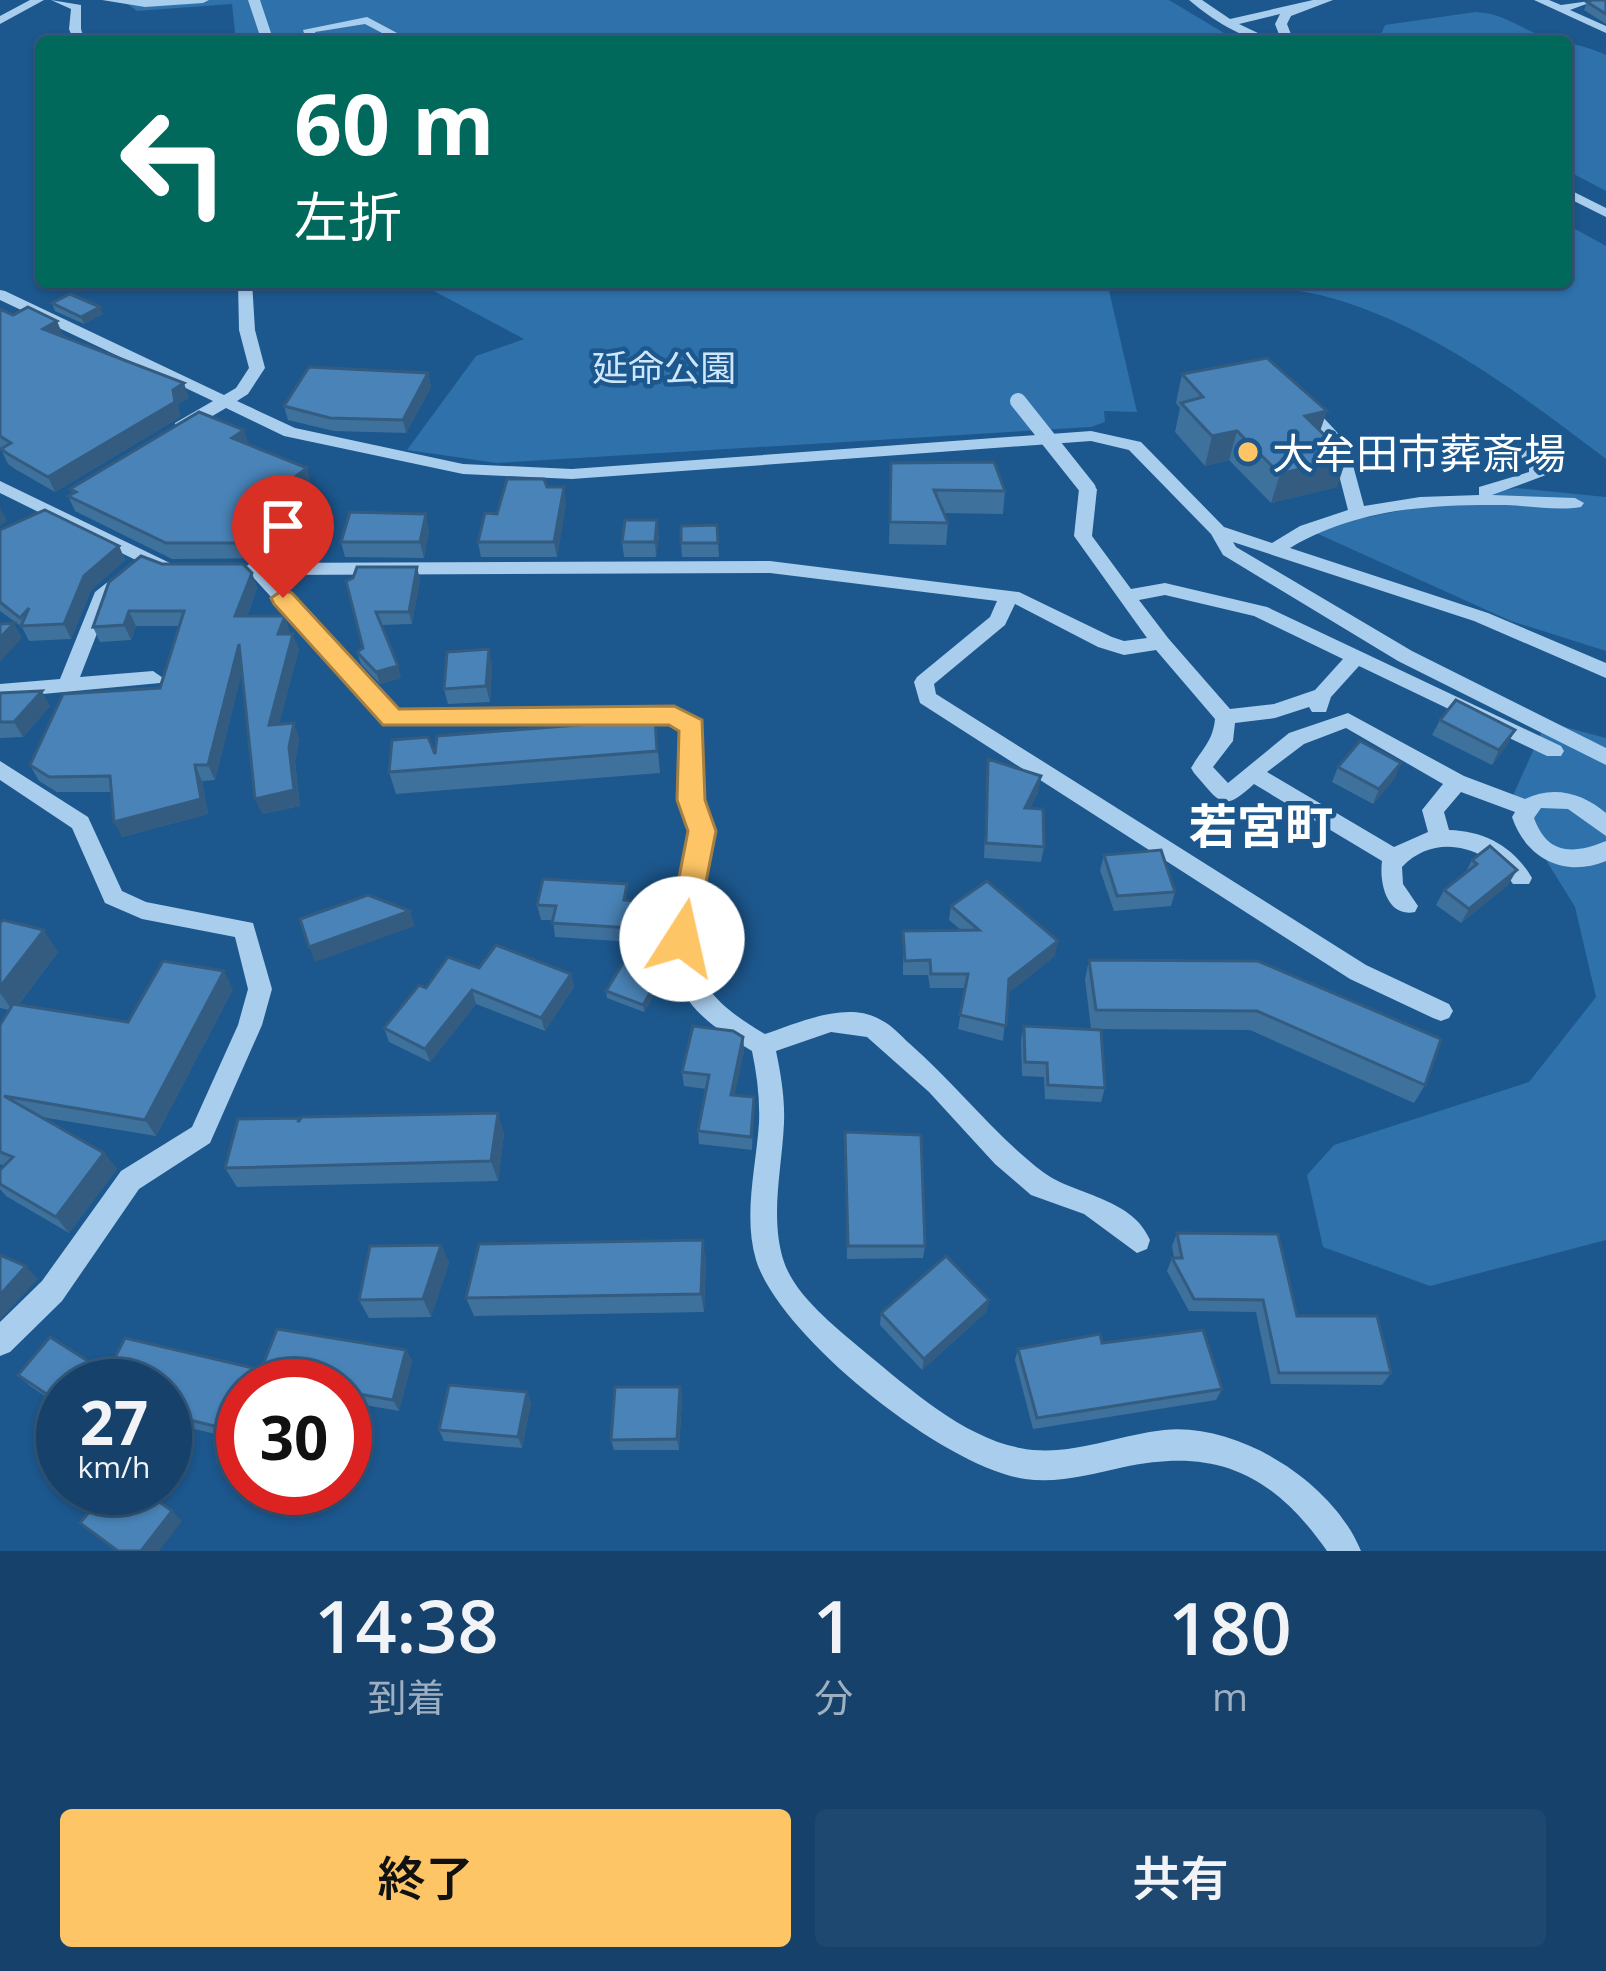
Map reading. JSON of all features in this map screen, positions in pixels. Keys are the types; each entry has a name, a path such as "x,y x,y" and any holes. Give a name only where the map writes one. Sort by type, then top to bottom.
{"street":[{"path":"0,21 38,0"},
{"path":"58,0 77,7 78,36"},
{"path":"81,0 89,5 81,36"},
{"path":"108,0 145,4 202,0"},
{"path":"254,0 266,36"},
{"path":"1196,0 1258,36"},
{"path":"1228,22 1327,0"},
{"path":"1540,0 1606,30"},
{"path":"1560,9 1591,0"},
{"path":"1286,36 1281,24 1286,14 1308,4"},
{"path":"311,36 309,30 368,20 397,36"},
{"path":"1572,195 1606,213"},
{"path":"166,437 242,392 256,368 247,330 245,288"},
{"path":"0,294 290,432 441,465 572,474 1090,436 1135,446 1218,530 1228,551 1405,656 1606,757"},
{"path":"1292,394 1340,443 1358,515"},
{"path":"1018,400 1088,489 1083,536 1161,643 1225,717 1222,741 1201,769 1228,796 1282,744 1314,726 1348,720 1457,782 1527,808 1544,799 1570,800 1594,813 1606,828"},
{"path":"1275,549 1295,534 1358,515 1461,497 1537,475 1538,465 1516,444"},
{"path":"0,486 41,513 168,569 190,569"},
{"path":"41,513 69,496"},
{"path":"1461,497 1575,503"},
{"path":"1218,530 1481,617 1606,670"},
{"path":"67,685 104,592 145,558"},
{"path":"1137,1240 1093,1205 1040,1186 1004,1156 938,1084 873,1028 831,1022 764,1045 724,1025 688,987 682,939 702,831 691,800 692,727 674,715 393,718 245,569 770,567 1014,597 1124,648 1161,643"},
{"path":"1127,596 1165,589 1260,611 1554,752"},
{"path":"1014,597 998,620 924,682 927,698 1358,972 1441,1011"},
{"path":"1314,726 1322,695 1357,656"},
{"path":"0,691 153,678"},
{"path":"1225,717 1276,711 1322,695"},
{"path":"1253,773 1395,857"},
{"path":"0,1342 52,1292 130,1180 201,1135 250,1025 260,989 245,930 142,910 113,897 80,823 2,774"},
{"path":"1441,839 1433,810 1457,782"},
{"path":"1527,808 1525,828 1546,850 1586,860 1606,850"},
{"path":"1407,906 1392,886 1395,857 1402,849 1441,839 1488,845 1520,874 1546,850"},
{"path":"764,1045 772,1097 764,1226 778,1279 829,1340 903,1401 968,1442 1019,1464 1071,1463 1171,1443 1210,1445 1269,1470 1346,1551"}],"green space":[{"path":"122,0 1169,0 1229,36 235,36 232,4 137,11"},
{"path":"1475,12 1543,36 1380,36 1385,25"},
{"path":"1572,44 1606,55 1606,191 1572,173"},
{"path":"1572,227 1606,246 1606,459 1435,342 1359,307 1269,288 1572,288"},
{"name":"延命公園","path":"428,288 1108,288 1137,412 1104,411 1105,422 1091,427 497,463 407,450 476,356 524,339"},
{"path":"1516,488 1606,497 1606,651 1511,621 1307,529"},
{"path":"1546,722 1606,738 1606,1240 1430,1286 1323,1247 1307,1175 1334,1145 1529,1082 1596,997 1575,907 1510,802"}],"building":[{"path":"1606,0 1606,14 1587,2"},
{"path":"70,294 100,307 81,317 52,303"},
{"path":"28,307 57,321 43,329 184,383 173,390 175,402 48,477 8,454 1,449 11,443 0,436 0,309 13,315"},
{"path":"1267,358 1327,411 1305,416 1347,457 1280,474 1237,431 1212,436 1181,403 1203,397 1182,374"},
{"path":"309,367 428,373 403,420 330,418 284,406"},
{"path":"199,412 244,430 232,438 307,468 237,520 272,520 263,543 166,543 68,496 76,492 70,489"},
{"path":"994,462 1005,491 934,490 948,523 890,522 891,463"},
{"path":"507,479 544,479 547,487 564,487 554,542 478,542 485,513 497,514"},
{"path":"45,510 119,546 84,576 64,624 21,626 29,608 20,618 0,602 0,530"},
{"path":"350,512 426,514 420,542 341,542"},
{"path":"625,520 657,520 655,542 622,542"},
{"path":"717,525 718,543 681,543 681,526"},
{"path":"141,556 162,564 243,564 252,573 235,616 285,616 278,634 293,634 269,725 294,723 289,747 294,790 255,799 239,644 208,765 195,765 201,799 114,822 110,776 49,777 30,765 63,694 160,688 184,611 129,611 124,625 93,627 109,582"},
{"path":"357,567 417,567 409,612 376,612 398,666 376,672 357,652 363,648 346,581 353,578"},
{"path":"14,623 0,638 0,624"},
{"path":"489,649 486,686 444,689 447,652"},
{"path":"42,691 14,722 0,722 0,693"},
{"path":"1456,700 1515,730 1499,750 1440,720"},
{"path":"655,719 657,751 389,772 392,740 428,737 435,754 437,736"},
{"path":"1360,741 1401,763 1379,789 1338,767"},
{"path":"988,759 1041,776 1025,808 1043,809 1044,847 986,843"},
{"path":"1490,846 1517,870 1469,909 1444,890 1477,864 1472,860"},
{"path":"1161,850 1175,892 1117,896 1104,855"},
{"path":"543,879 627,884 624,900 636,901 631,928 552,923 556,906 537,905"},
{"path":"987,881 1058,941 1009,979 1006,1026 960,1015 968,974 931,974 930,960 905,961 903,931 979,930 951,906"},
{"path":"368,895 410,911 309,947 300,919"},
{"path":"0,923 44,930 0,987"},
{"path":"496,945 571,974 541,1018 472,990 425,1049 384,1028 419,985 426,988 448,957 479,968"},
{"path":"625,960 662,973 643,1005 606,991"},
{"path":"1089,960 1258,961 1441,1039 1425,1085 1257,1011 1096,1010"},
{"path":"163,961 224,971 145,1120 4,1096 104,1153 56,1217 0,1184 0,1170 13,1157 0,1152 0,1025 13,1004 128,1022"},
{"path":"693,1026 733,1031 743,1037 731,1095 754,1097 751,1137 698,1131 709,1075 682,1072"},
{"path":"1024,1026 1101,1030 1105,1088 1048,1085 1047,1063 1025,1062"},
{"path":"498,1113 491,1161 225,1168 238,1119 299,1118 298,1122 302,1117"},
{"path":"845,1132 921,1135 925,1246 848,1246"},
{"path":"1177,1233 1278,1234 1297,1316 1377,1316 1391,1373 1279,1373 1263,1300 1194,1299 1172,1258 1182,1258"},
{"path":"703,1240 701,1294 466,1298 479,1244"},
{"path":"441,1245 423,1299 359,1300 370,1246"},
{"path":"0,1255 26,1266 0,1295"},
{"path":"946,1256 989,1300 924,1359 881,1313"},
{"path":"277,1329 406,1350 393,1400 372,1396 372,1359 265,1359"},
{"path":"1203,1330 1222,1389 1037,1418 1018,1349 1100,1334 1102,1343"},
{"path":"50,1337 85,1359 36,1359 36,1387 18,1375"},
{"path":"125,1338 216,1359 216,1426 192,1421 192,1359 114,1359"},
{"path":"449,1385 527,1392 518,1437 439,1430"},
{"path":"615,1387 680,1387 677,1439 611,1440"},
{"path":"87,1515 169,1515 141,1551 118,1551 80,1523"}],"place":[{"name":"大牟田市葬斎場","path":"1248,452"}],"district":[{"name":"若宮町","path":"1261,825"}],"route":[{"path":"283,598 393,718 674,715 692,727 691,800 702,831 682,939"}]}
